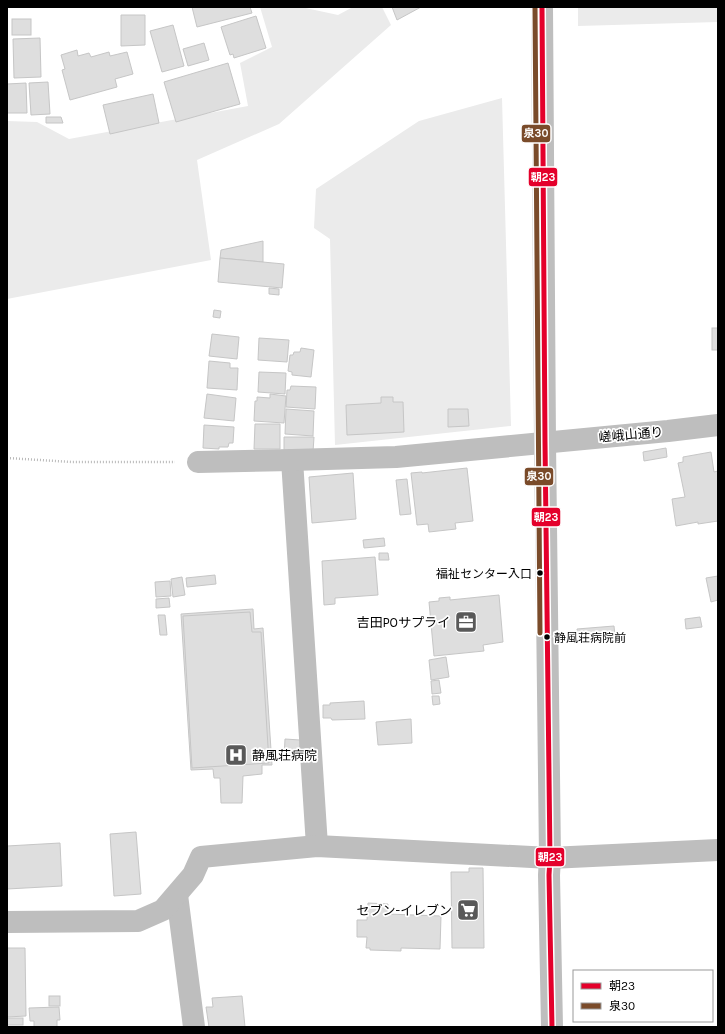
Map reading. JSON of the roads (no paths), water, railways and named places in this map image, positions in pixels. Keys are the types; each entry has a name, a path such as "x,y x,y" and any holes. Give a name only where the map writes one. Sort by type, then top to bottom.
{"street":[{"path":"542,7 549,875 552,1027"},
{"name":"嵯峨山通り","path":"198,462 396,457 718,425"},
{"path":"292,460 316,846"},
{"path":"7,922 138,921 163,910 193,875 201,857 316,846 550,858 718,850"},
{"path":"177,895 194,1027"}],"place":[{"name":"福祉センター入口","path":"540,573"},
{"name":"吉田POサプライ","path":"466,622"},
{"name":"静風荘病院前","path":"547,637"},
{"name":"静風荘病院","path":"236,755"},
{"name":"セブン-イレブン","path":"468,910"}]}
